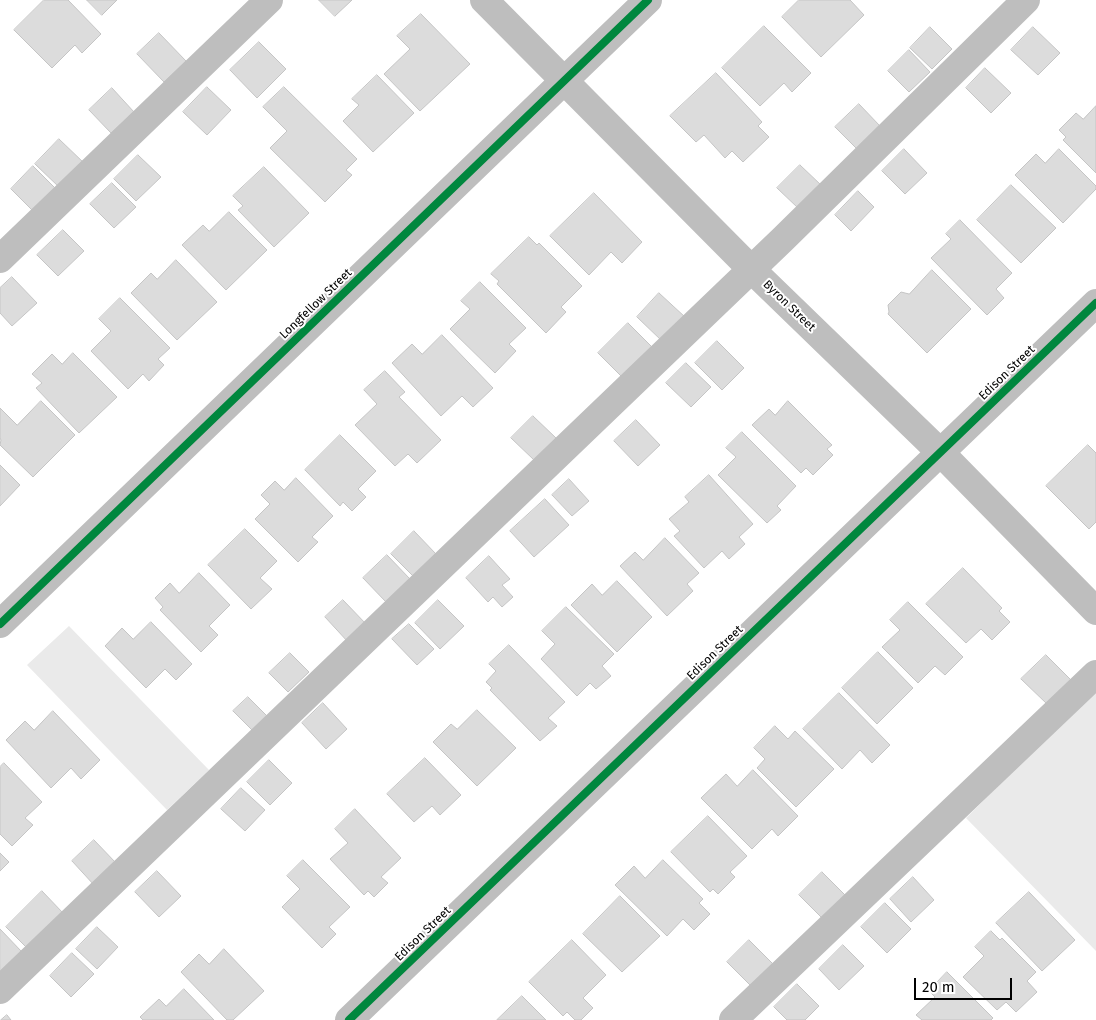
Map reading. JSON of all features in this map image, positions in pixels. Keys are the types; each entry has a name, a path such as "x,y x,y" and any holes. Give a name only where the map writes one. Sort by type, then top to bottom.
{"street":[{"path":"0,259 269,0"},
{"name":"Byron Street","path":"484,0 752,269 940,452 1096,612"},
{"name":"Longfellow Street","path":"0,624 648,0"},
{"path":"0,990 752,269 1026,0"},
{"name":"Edison Street","path":"349,1020 1096,303"},
{"path":"733,1020 1096,674"}],"shaded area":[{"path":"69,626 209,770 167,810 27,665"},
{"path":"1096,689 1096,951 966,818"}],"building":[{"path":"44,0 68,0 101,34 82,53 75,45 52,68 14,30"},
{"path":"87,0 117,0 102,15"},
{"path":"319,0 352,0 335,16"},
{"path":"799,0 850,0 864,15 821,57 782,17"},
{"path":"421,14 470,64 420,111 384,74 410,49 397,36"},
{"path":"764,26 811,73 792,92 784,83 760,106 722,68"},
{"path":"930,27 952,49 932,69 910,48"},
{"path":"1033,27 1060,53 1038,75 1011,50"},
{"path":"159,33 186,61 164,82 137,54"},
{"path":"259,42 286,69 257,98 230,70"},
{"path":"909,50 930,72 909,92 888,71"},
{"path":"985,68 1011,93 991,113 966,88"},
{"path":"716,73 762,122 758,126 769,137 743,162 732,151 725,158 704,135 696,142 670,116"},
{"path":"377,75 414,113 373,152 343,121 359,105 352,99"},
{"path":"207,87 231,110 207,135 183,112"},
{"path":"284,87 357,159 346,170 352,175 325,202 270,148 287,131 263,107"},
{"path":"112,88 134,112 111,133 89,110"},
{"path":"859,104 880,126 857,149 835,127"},
{"path":"1096,106 1096,173 1063,140 1066,137 1059,130 1076,113 1083,119"},
{"path":"59,139 84,163 60,188 35,164"},
{"path":"904,149 927,173 905,194 882,171"},
{"path":"1059,149 1096,186 1096,189 1063,223 1015,175 1036,154 1045,163"},
{"path":"138,155 161,177 136,201 114,179"},
{"path":"800,165 821,185 798,208 777,188"},
{"path":"33,166 56,189 34,212 11,189"},
{"path":"264,167 309,213 274,247 238,210 243,206 233,196"},
{"path":"112,183 136,207 114,228 90,204"},
{"path":"1011,185 1056,228 1021,263 977,220"},
{"path":"858,191 874,207 851,231 835,215"},
{"path":"594,193 642,242 622,263 611,252 589,275 550,236"},
{"path":"229,212 267,250 226,290 182,245 203,225 209,231"},
{"path":"960,220 1012,273 996,289 1004,298 987,315 931,258 951,239 946,234"},
{"path":"63,230 84,251 58,276 37,255"},
{"path":"529,237 537,245 539,243 582,286 561,307 566,312 546,333 497,284 499,281 491,274"},
{"path":"176,260 217,302 177,340 131,293 151,273 157,279"},
{"path":"932,270 971,309 927,353 888,314 888,305 901,292 909,294"},
{"path":"12,277 37,303 12,326 0,313 0,288"},
{"path":"480,282 526,328 509,344 516,351 495,373 450,329 470,309 461,301"},
{"path":"659,293 685,317 662,341 637,317"},
{"path":"120,298 170,348 158,359 164,365 149,381 143,374 128,389 91,351 111,331 99,319"},
{"path":"628,323 655,350 625,380 598,353"},
{"path":"442,335 493,388 473,407 462,396 441,416 392,363 412,344 422,354"},
{"path":"717,341 744,368 722,390 695,363"},
{"path":"73,353 117,397 79,433 36,388 42,383 32,374 52,354 62,364"},
{"path":"686,363 711,387 691,407 666,383"},
{"path":"385,371 405,392 399,397 441,440 417,463 408,454 395,466 355,425 377,404 364,390"},
{"path":"41,401 75,435 33,477 0,445 0,408 17,425"},
{"path":"788,401 832,445 827,449 833,455 813,475 806,468 801,473 752,425 769,409 775,415"},
{"path":"533,416 556,438 534,460 511,438"},
{"path":"636,420 660,445 638,466 614,441"},
{"path":"742,432 796,486 777,506 781,510 767,523 718,475 736,457 726,448"},
{"path":"340,435 376,471 358,489 366,497 352,511 343,502 340,506 305,470"},
{"path":"1088,445 1096,453 1096,522 1089,529 1046,486"},
{"path":"0,465 20,485 0,506"},
{"path":"709,475 753,524 739,537 745,544 729,559 722,551 704,568 674,536 680,531 669,519 689,502 685,497"},
{"path":"296,478 333,516 312,537 318,542 298,562 255,519 270,504 261,495 275,481 284,490"},
{"path":"569,479 589,501 572,516 552,495"},
{"path":"545,499 569,525 534,557 510,531"},
{"path":"245,529 277,561 260,578 272,589 251,609 208,565"},
{"path":"414,531 436,554 413,576 391,554"},
{"path":"665,538 699,573 687,584 693,591 667,616 620,566 635,552 643,560"},
{"path":"387,555 410,579 386,602 363,578"},
{"path":"489,556 510,579 502,585 513,597 502,607 493,597 488,602 466,578"},
{"path":"963,568 1002,608 999,611 1010,622 992,640 981,629 966,643 926,604"},
{"path":"199,573 230,605 209,626 218,635 201,652 160,610 163,607 155,598 170,583 179,593"},
{"path":"617,581 652,617 617,652 571,605 592,584 602,595"},
{"path":"343,600 367,625 348,642 325,617"},
{"path":"438,600 464,626 440,649 415,623"},
{"path":"908,602 963,657 945,675 935,666 918,683 882,647 900,630 890,620"},
{"path":"566,607 614,654 602,666 611,676 596,689 590,683 577,696 541,659 555,644 542,631"},
{"path":"151,622 192,664 176,680 165,669 146,688 105,646 122,628 133,639"},
{"path":"409,624 434,649 417,665 392,639"},
{"path":"509,645 565,702 548,718 557,726 540,741 490,690 492,688 486,682 496,671 489,664"},
{"path":"878,652 913,688 877,724 842,688"},
{"path":"290,653 309,672 288,692 269,673"},
{"path":"1046,655 1071,680 1047,704 1021,679"},
{"path":"839,693 890,745 872,763 860,750 842,769 803,729"},
{"path":"248,697 269,718 254,732 233,711"},
{"path":"323,703 347,729 326,749 302,723"},
{"path":"477,710 516,748 477,786 433,742 451,724 457,729"},
{"path":"53,711 100,760 81,779 71,768 51,788 6,740 25,721 34,730"},
{"path":"775,726 788,739 795,731 834,769 796,807 757,768 765,759 754,748"},
{"path":"425,758 461,795 440,815 432,806 414,822 387,794"},
{"path":"269,760 292,783 270,805 247,782"},
{"path":"4,763 42,802 25,818 33,825 12,846 0,834 0,767"},
{"path":"753,770 798,816 778,836 772,829 752,849 701,798 726,774 737,786"},
{"path":"241,788 265,810 245,831 221,809"},
{"path":"355,809 401,858 381,877 388,883 374,897 368,891 364,895 330,859 348,843 335,829"},
{"path":"708,816 747,856 730,872 735,877 718,894 713,889 710,892 671,852"},
{"path":"94,840 116,863 94,885 72,861"},
{"path":"0,853 9,862 0,871"},
{"path":"303,860 350,907 329,927 336,934 322,948 282,907 300,889 287,876"},
{"path":"663,860 703,899 699,903 710,914 694,930 683,919 667,936 615,885 634,866 645,878"},
{"path":"157,871 181,896 159,917 135,892"},
{"path":"822,872 845,895 822,918 799,895"},
{"path":"913,877 934,900 911,922 890,899"},
{"path":"42,891 63,913 28,949 6,927"},
{"path":"1029,892 1075,940 1042,971 996,923"},
{"path":"620,896 660,936 622,972 583,934"},
{"path":"885,903 911,929 887,953 861,927"},
{"path":"97,927 118,947 97,969 76,949"},
{"path":"0,929 22,952 0,973"},
{"path":"991,931 1000,940 1002,938 1036,972 1027,981 1037,992 1016,1012 1006,1002 997,1010 963,977 984,956 975,947"},
{"path":"572,940 606,975 583,998 593,1008 581,1020 575,1020 567,1012 563,1016 529,982"},
{"path":"749,940 773,964 751,986 727,962"},
{"path":"843,945 864,966 839,990 819,969"},
{"path":"224,949 264,991 233,1020 227,1020 181,972 199,954 209,964"},
{"path":"72,953 94,974 71,997 50,976"},
{"path":"947,972 993,1018 991,1020 922,1020 916,1015 935,997 929,991"},
{"path":"797,984 819,1006 805,1020 787,1020 774,1007"},
{"path":"184,989 214,1020 143,1020 140,1017 159,999 166,1006"},
{"path":"522,996 546,1020 497,1020"},
{"path":"7,1015 11,1020 1,1020"}],"cycle path":[{"path":"0,624 648,0"},
{"path":"349,1020 1096,303"}]}
